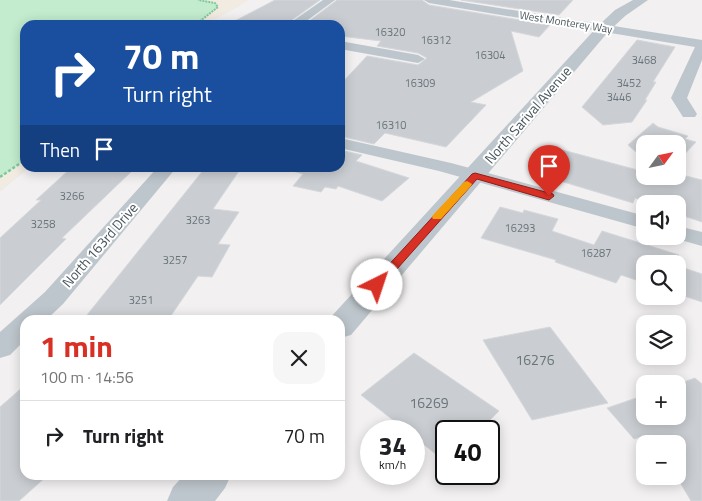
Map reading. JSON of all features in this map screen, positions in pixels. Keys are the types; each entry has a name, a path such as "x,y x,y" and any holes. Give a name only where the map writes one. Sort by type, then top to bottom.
{"street":[{"path":"300,20 330,0"},
{"name":"West Monterey Way","path":"429,0 702,44"},
{"path":"493,11 511,0"},
{"name":"North Sarival Avenue","path":"345,321 475,176 603,28 620,13 642,0"},
{"path":"690,114 679,98 702,44"},
{"path":"345,45 418,59"},
{"path":"345,144 475,176 636,221"},
{"name":"North 163rd Drive","path":"35,315 54,298 164,172"},
{"path":"686,234 702,239"},
{"path":"0,348 20,330"},
{"path":"188,501 207,480"}],"path":[{"path":"198,0 215,3 218,7 201,20"},
{"path":"0,177 20,163"}],"green space":[{"path":"0,0 225,0 239,6 212,20 20,20 20,172 23,172 0,191"}],"sand":[{"path":"198,0 249,0 215,19 201,20 218,7 215,3"},
{"path":"20,163 20,172 23,172 0,191 0,177"}],"building":[{"path":"275,0 320,0 292,20 237,20"},
{"path":"337,0 422,0 429,5 550,25 539,37 511,31 523,71 471,102 486,105 446,147 385,133 374,144 345,137 345,80 367,56 418,65 427,58 418,53 377,46 381,41 345,37 345,20 311,20"},
{"path":"461,0 573,0 559,15"},
{"path":"637,40 675,47 653,82 656,82 645,100 647,100 632,122 603,125 582,107"},
{"path":"653,123 658,127 685,135 639,135"},
{"path":"636,138 636,152 628,145"},
{"path":"686,139 696,142 686,153"},
{"path":"555,148 636,170 636,185 686,185 686,176 702,180 702,222 686,217 686,195 636,195 633,203 534,173"},
{"path":"345,151 362,155 356,161 409,178 382,201 338,186 336,189 325,187 321,192 293,186 303,174 296,172 345,172"},
{"path":"67,172 131,172 62,238 66,239 0,305 0,238 41,200 36,200"},
{"path":"202,172 238,172 213,209 239,212 218,244 230,245 212,277 198,276 171,315 87,315"},
{"path":"500,207 523,213 524,210 558,219 552,231 594,245 602,231 636,242 636,245 647,245 679,255 636,255 636,280 621,275 616,283 555,262 556,260 481,238"},
{"path":"686,269 702,274 702,302 686,297"},
{"path":"550,327 608,403 532,420 483,340"},
{"path":"414,353 499,411 490,420 435,420 435,453 425,446 425,420 393,420 361,395"},
{"path":"695,378 702,384 702,501 691,501 682,485 686,485 686,435 636,435 636,438 634,439 607,408 636,398 636,425 686,425 686,381"},
{"path":"20,389 20,480 42,480 19,501 0,501 0,407"}],"slow traffic":[{"path":"437,217 467,184"}],"route":[{"path":"377,285 475,176 549,196"}]}
